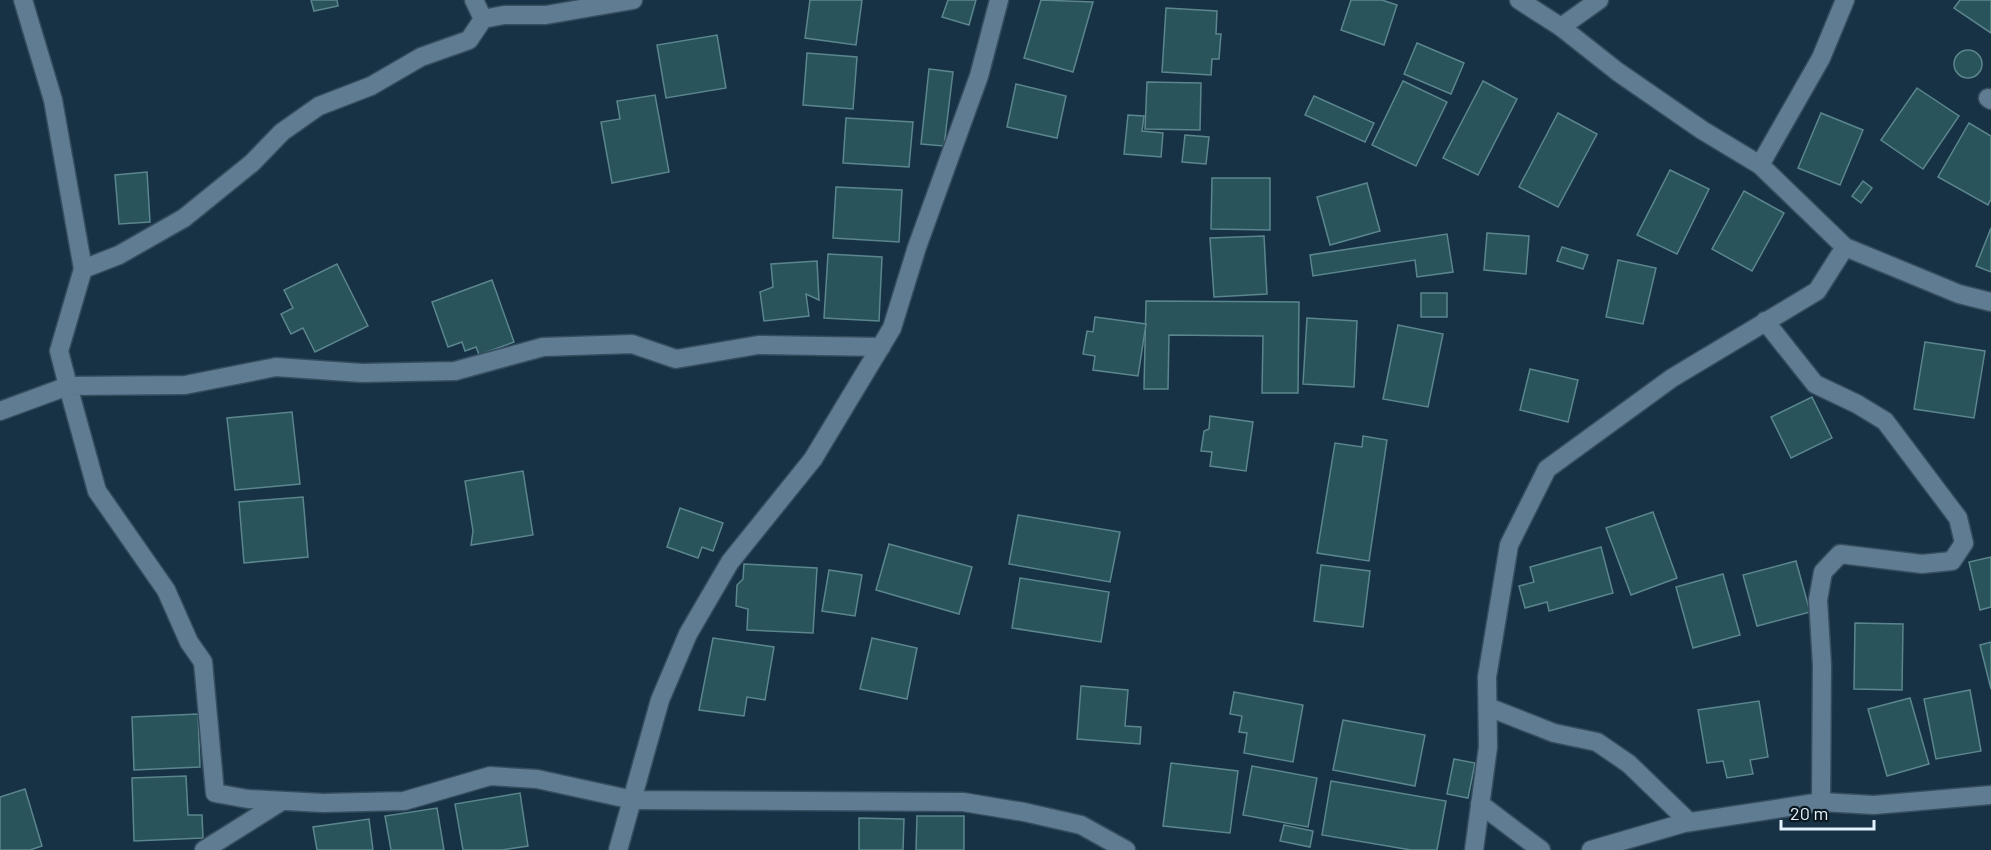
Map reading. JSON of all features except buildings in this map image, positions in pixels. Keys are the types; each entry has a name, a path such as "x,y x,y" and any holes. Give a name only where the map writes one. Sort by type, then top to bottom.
{"street":[{"path":"23,0 53,100 83,269 59,351 97,491 166,590 189,642 203,662 215,793 248,799 323,803 404,801 490,776 537,779 633,800 963,802 1024,812 1081,825 1126,850"},
{"path":"474,0 483,19"},
{"path":"83,269 119,255 184,218 252,163 282,132 319,106 371,86 421,57 470,40 483,19 504,15 546,15 633,0"},
{"path":"618,850 660,700 688,634 730,562 813,459 892,328 916,247 979,76 999,0"},
{"path":"1519,0 1561,27 1618,72 1674,111 1760,165 1845,247 1959,294 1991,302"},
{"path":"1561,27 1599,0"},
{"path":"1760,165 1821,58 1845,0"},
{"path":"1474,850 1488,747 1487,677 1509,545 1547,469 1672,378 1816,291 1845,247"},
{"path":"1765,321 1815,384 1857,404 1885,421 1958,518 1964,543 1952,561 1922,564 1840,554 1823,572 1818,600 1822,665 1821,801"},
{"path":"0,411 68,386 185,385 276,367 362,373 454,370 543,347 632,344 676,359 758,345 881,347"},
{"path":"1488,707 1554,733 1597,742 1629,764 1689,822"},
{"path":"1591,850 1689,822 1821,801 1874,805 1991,795"},
{"path":"204,850 282,801"},
{"path":"1480,804 1541,850"}]}
